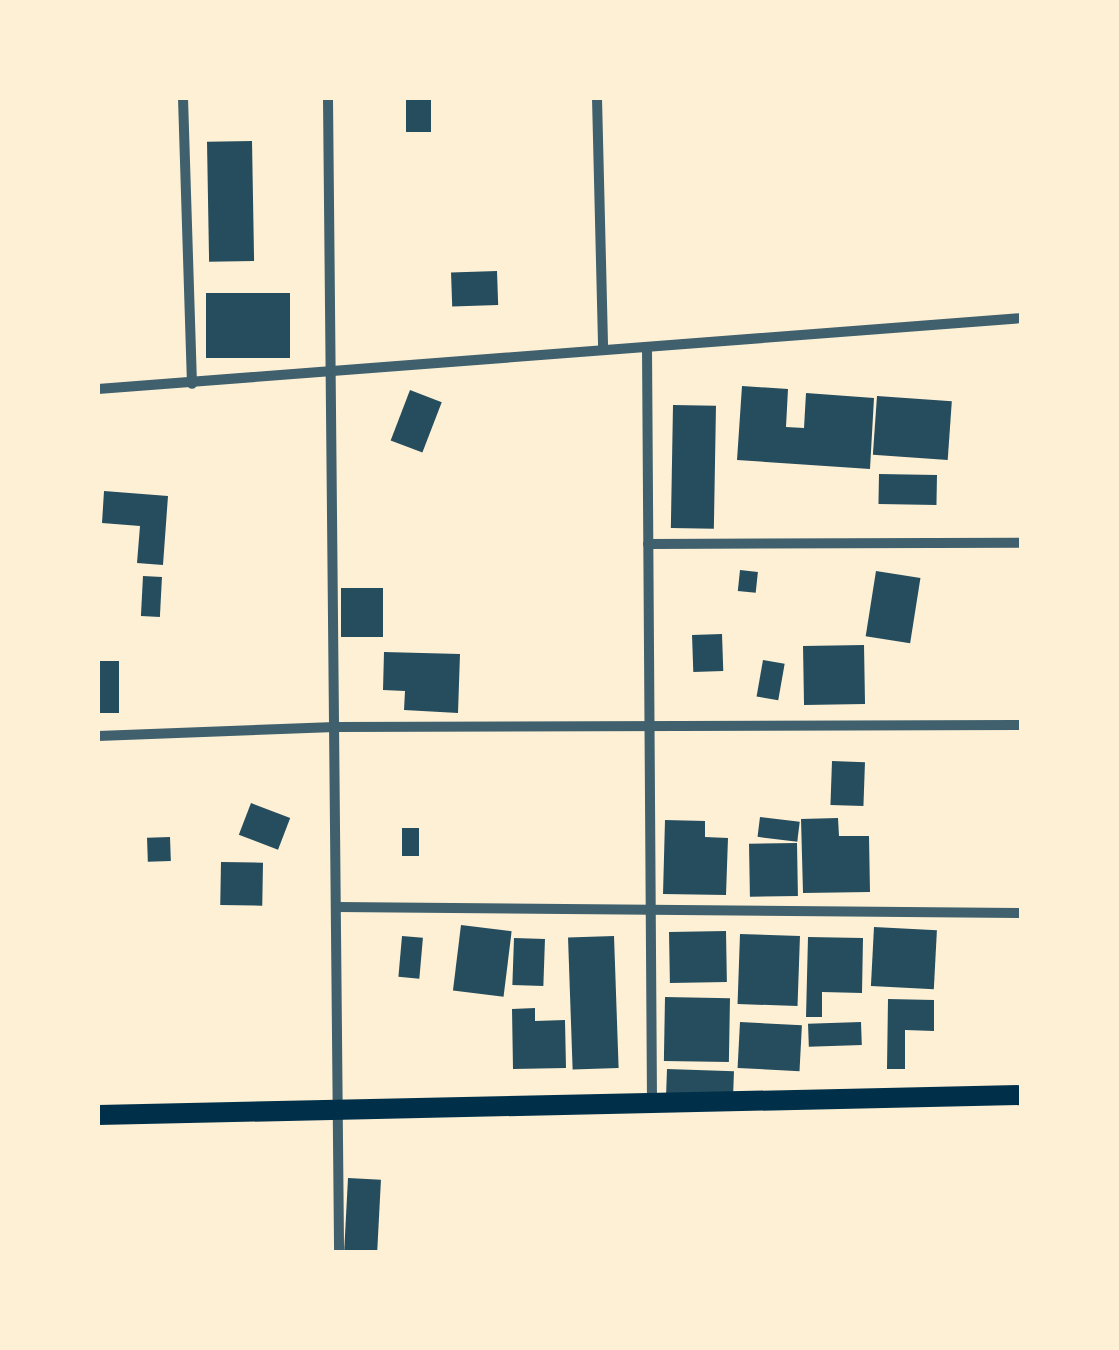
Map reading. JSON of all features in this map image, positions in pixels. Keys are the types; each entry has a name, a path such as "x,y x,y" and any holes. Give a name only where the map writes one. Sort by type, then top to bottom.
{"main road":[{"path":"98,1115 340,1113 1022,1095"}],"street":[{"path":"183,98 192,384"},
{"path":"328,98 339,1252"},
{"path":"597,98 603,350"},
{"path":"98,390 1022,318"},
{"path":"648,346 652,1106"},
{"path":"648,544 1022,544"},
{"path":"98,736 335,727 1022,725"},
{"path":"337,907 1022,914"}],"building":[{"path":"406,98 431,98 431,132 406,132"},
{"path":"252,141 254,261 209,262 207,142"},
{"path":"497,271 498,305 452,307 451,273"},
{"path":"206,293 290,293 290,358 206,358"},
{"path":"742,386 788,389 786,427 804,428 806,393 874,398 870,469 737,460"},
{"path":"410,390 442,402 422,453 391,440"},
{"path":"877,396 952,401 948,460 873,455"},
{"path":"673,405 716,406 714,529 671,528"},
{"path":"879,474 937,475 936,505 878,504"},
{"path":"104,491 168,496 163,565 137,563 140,526 102,523"},
{"path":"740,570 758,572 756,593 738,591"},
{"path":"876,571 920,578 910,643 866,636"},
{"path":"143,576 162,577 160,617 141,616"},
{"path":"341,588 383,588 383,637 341,637"},
{"path":"722,634 723,671 693,672 692,635"},
{"path":"864,645 865,704 804,705 803,646"},
{"path":"384,652 460,654 458,713 404,710 405,691 383,690"},
{"path":"763,660 785,664 778,700 757,696"},
{"path":"98,661 119,661 119,713 98,713"},
{"path":"832,761 865,762 863,806 830,805"},
{"path":"251,803 290,818 278,850 239,835"},
{"path":"760,817 800,822 797,842 758,837"},
{"path":"838,818 839,836 869,836 870,892 803,893 801,819"},
{"path":"665,820 705,821 705,837 728,838 726,895 663,894"},
{"path":"402,828 419,828 419,856 402,856"},
{"path":"170,837 171,861 148,862 147,838"},
{"path":"797,843 798,896 750,897 749,844"},
{"path":"221,862 263,863 262,906 220,905"},
{"path":"461,925 512,931 504,997 453,991"},
{"path":"874,927 937,930 934,989 871,986"},
{"path":"726,931 727,982 670,983 669,932"},
{"path":"740,934 800,936 798,1006 738,1004"},
{"path":"402,936 423,938 419,979 398,977"},
{"path":"614,936 619,1068 573,1070 568,938"},
{"path":"808,937 863,938 862,993 822,992 822,1017 806,1017"},
{"path":"514,938 545,939 543,986 512,985"},
{"path":"665,997 730,998 729,1062 664,1061"},
{"path":"888,999 934,1000 934,1031 905,1030 905,1069 887,1069"},
{"path":"535,1008 535,1021 565,1020 566,1068 513,1069 512,1009"},
{"path":"740,1022 802,1025 800,1071 738,1068"},
{"path":"861,1022 862,1045 809,1047 808,1024"},
{"path":"667,1069 734,1071 733,1097 666,1095"},
{"path":"348,1178 381,1180 377,1252 344,1252"}]}
